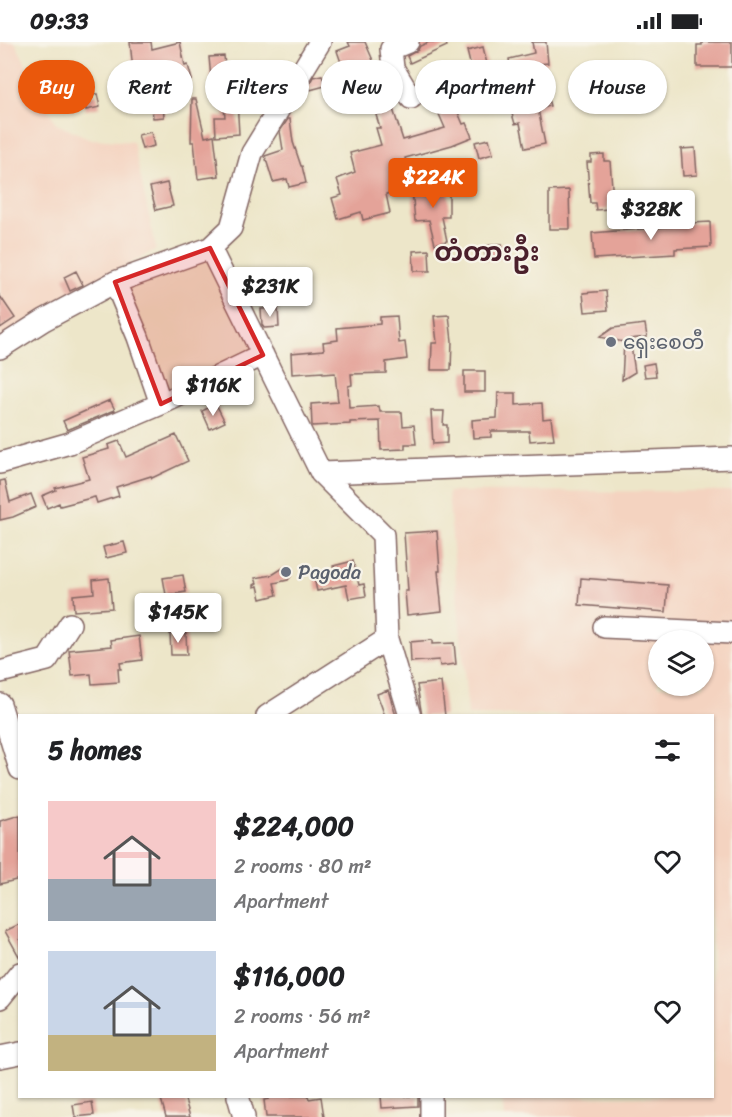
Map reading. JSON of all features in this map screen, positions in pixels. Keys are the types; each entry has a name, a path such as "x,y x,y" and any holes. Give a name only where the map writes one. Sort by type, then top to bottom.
{"street":[{"path":"0,348 44,320 115,282 210,248 231,228 252,153 320,42"},
{"path":"408,42 391,49 393,68 411,98"},
{"path":"210,248 321,473 383,535 387,639 409,714"},
{"path":"115,282 138,337 161,404"},
{"path":"0,463 70,443 161,404 263,355"},
{"path":"321,473 732,458"},
{"path":"0,672 47,660 70,624"},
{"path":"604,627 732,633"},
{"path":"270,714 387,639"},
{"path":"0,704 18,762"},
{"path":"0,998 18,976"},
{"path":"0,1057 18,1053"},
{"path":"239,1098 244,1117"},
{"path":"431,1098 431,1117"}],"highlighted area":[{"path":"210,248 263,355 161,404 115,282"}],"shaded area":[{"path":"0,42 15,42 24,60 18,60 18,114 51,114 56,124 91,139 133,142 156,249 0,340"},
{"path":"732,491 732,1117 504,1117 502,1098 714,1098 714,714 468,714 448,492"}],"building":[{"path":"130,42 151,42 152,49 180,42 184,60 132,60"},
{"path":"348,42 365,42 373,60 340,60 337,51 350,46"},
{"path":"429,42 445,42 447,46 410,63 407,56 418,50 420,46"},
{"path":"532,42 546,42 548,60 509,60 509,59 534,53"},
{"path":"702,42 732,42 732,67 697,67 697,45 702,45"},
{"path":"483,47 486,60 469,60 467,51"},
{"path":"224,56 224,60 209,60 209,57"},
{"path":"321,75 321,87 310,90 309,85 313,77"},
{"path":"95,94 97,94 100,107 95,108"},
{"path":"193,99 196,99 205,137 214,135 219,176 198,179 194,142 191,142"},
{"path":"153,114 164,114 164,117 153,118"},
{"path":"225,114 238,114 239,134 216,136 215,117 225,117"},
{"path":"395,114 403,140 445,128 439,114 459,114 472,137 405,158 411,187 386,194 390,213 363,220 361,212 338,219 332,198 342,195 337,179 355,172 350,153 381,145 376,128 380,128 376,115"},
{"path":"512,114 539,114 545,144 525,148 520,123 515,124"},
{"path":"290,119 293,142 306,183 289,187 287,179 273,182 265,156 283,150 280,131"},
{"path":"151,132 154,146 142,149 138,135"},
{"path":"489,139 493,154 479,158 475,142"},
{"path":"695,148 697,175 683,176 681,149"},
{"path":"604,154 604,161 610,161 613,200 608,201 608,209 596,210 595,203 590,203 587,162 591,162 591,155"},
{"path":"167,183 173,206 156,210 150,187"},
{"path":"448,184 449,217 442,217 447,241 435,244 429,220 415,221 412,189"},
{"path":"569,190 570,229 549,229 549,191"},
{"path":"710,222 711,247 675,249 675,254 594,259 592,233"},
{"path":"502,244 504,258 486,260 484,246"},
{"path":"429,250 430,271 414,271 413,251"},
{"path":"76,271 83,285 70,291 64,277"},
{"path":"606,291 608,310 585,312 583,293"},
{"path":"0,296 15,318 0,328"},
{"path":"278,308 279,327 264,328 261,309"},
{"path":"449,315 452,341 451,370 431,370 432,343 437,343 434,316"},
{"path":"397,316 399,343 405,342 407,359 386,362 386,373 351,374 352,385 348,386 349,408 379,406 380,412 402,412 403,426 414,425 416,444 405,444 405,449 381,450 380,421 312,426 311,404 338,402 335,373 292,374 291,353 324,350 323,342 338,340 337,328 380,324 380,317"},
{"path":"645,324 647,337 630,339 635,372 622,380 624,342 600,337 613,328"},
{"path":"654,363 656,376 645,377 643,365"},
{"path":"464,371 485,371 485,392 464,392"},
{"path":"498,393 516,393 516,405 542,403 543,419 551,418 554,439 530,441 529,431 491,431 491,437 473,438 472,420 497,418"},
{"path":"110,400 115,410 67,430 63,421"},
{"path":"216,404 225,422 210,429 202,411"},
{"path":"431,411 444,411 443,425 447,425 447,443 433,444"},
{"path":"176,435 188,461 152,478 151,476 116,487 119,496 97,503 95,497 60,506 59,503 47,508 42,496 56,490 55,488 89,479 82,457 109,449 108,445 119,441 126,457"},
{"path":"5,480 10,502 31,494 36,507 0,520 0,481"},
{"path":"437,531 442,611 407,615 405,591 408,591 404,533"},
{"path":"124,542 127,553 106,558 103,547"},
{"path":"353,561 359,585 364,584 366,596 349,599 346,585 317,591 314,578 335,574 333,566"},
{"path":"283,568 288,568 291,576 288,580 274,583 277,595 261,599 258,586 254,587 257,583 255,578 272,575"},
{"path":"183,575 186,592 166,595 163,578"},
{"path":"109,578 112,608 74,611 73,595 94,593 93,580"},
{"path":"581,578 668,585 666,612 579,605"},
{"path":"170,633 186,633 187,655 171,655"},
{"path":"139,636 142,660 120,663 119,682 92,684 91,674 72,676 69,650 112,646 111,640"},
{"path":"432,640 432,644 454,643 456,664 440,666 439,660 411,662 410,642"},
{"path":"441,682 445,714 422,714 417,685"},
{"path":"388,690 395,714 384,714 377,694"},
{"path":"18,816 18,880 0,884 0,821"},
{"path":"18,925 18,954 5,931"},
{"path":"185,1098 190,1117 166,1117 161,1099"},
{"path":"321,1098 324,1117 266,1117 264,1100"},
{"path":"381,1098 418,1098 418,1106 382,1108"},
{"path":"92,1102 94,1115 75,1117 73,1105"}],"place":[{"name":"ရှေးစေတီ","path":"611,342"},
{"name":"Pagoda","path":"286,572"}],"district":[{"name":"တံတားဦး","path":"487,252"}]}
